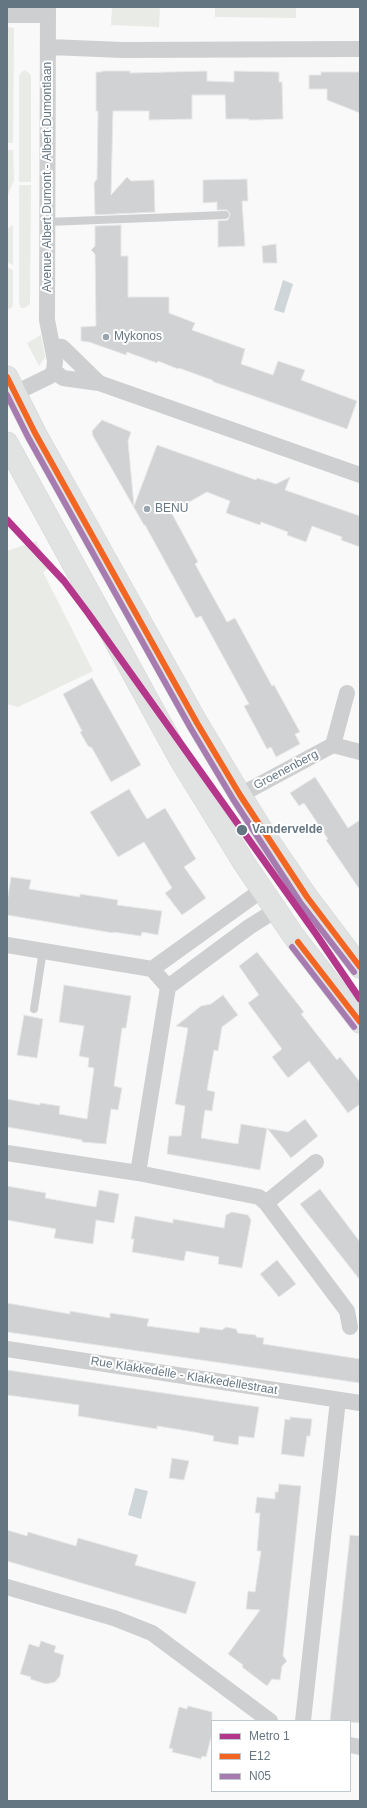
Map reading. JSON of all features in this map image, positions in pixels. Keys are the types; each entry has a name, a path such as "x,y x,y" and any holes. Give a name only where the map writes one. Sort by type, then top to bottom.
{"main road":[{"path":"10,389 197,723 240,796 303,891 360,967"},
{"path":"7,443 180,759 262,890 293,935 360,1022"}],"street":[{"path":"7,15 48,11"},
{"name":"Avenue Albert Dumont - Albert Dumontlaan","path":"48,11 47,320 55,361 54,371"},
{"path":"48,47 123,50 360,49"},
{"path":"52,346 62,347 99,383"},
{"path":"10,389 50,376 54,371 63,378 99,383 360,475"},
{"name":"Groenenberg","path":"333,745 348,693"},
{"name":"Groenenberg","path":"240,796 333,745 360,752"},
{"path":"152,969 262,890"},
{"path":"138,1173 168,987 249,927 276,910"},
{"path":"7,945 152,969 168,987"},
{"path":"7,1153 138,1173 259,1197 266,1203 347,1311 350,1327"},
{"path":"266,1203 316,1162"},
{"name":"Rue Klakkedelle - Klakkedellestraat","path":"7,1349 360,1403"},
{"path":"303,1720 338,1400"},
{"path":"7,1587 114,1618 152,1633 269,1720"}],"lane":[{"path":"47,222 226,215"},
{"path":"34,1009 43,950"}],"shaded area":[{"path":"112,7 160,7 159,27 111,25"},
{"path":"215,7 296,7 296,18 215,17"},
{"path":"7,27 14,28 13,143 7,143"},
{"path":"25,70 31,75 31,182 19,182 19,76 21,72"},
{"path":"7,150 13,150 14,180 7,197"},
{"path":"19,185 31,185 30,304 25,308 21,308 19,303"},
{"path":"13,225 13,265 7,262 7,229"},
{"path":"7,267 13,270 13,306 9,309 7,307"},
{"path":"283,280 293,284 284,313 274,310"},
{"path":"41,335 45,357 39,366 27,343"},
{"path":"36,541 50,568 43,572 93,671 18,707 7,704 7,551"},
{"path":"135,1488 148,1491 141,1519 128,1515"}],"building":[{"path":"130,71 130,73 207,71 207,81 234,82 234,71 279,72 279,82 282,82 283,119 226,119 225,95 192,95 192,119 149,120 149,111 113,111 111,195 127,177 131,181 154,180 155,212 95,215 94,183 97,179 98,111 96,111 96,72"},
{"path":"321,72 360,72 360,113 327,100 327,89 309,89 309,75 321,75"},
{"path":"247,179 248,201 242,201 245,246 218,247 218,221 228,220 230,214 227,210 217,210 217,202 203,203 203,180"},
{"path":"121,225 121,256 128,256 128,297 169,297 169,313 195,323 192,330 245,349 241,364 273,375 278,361 305,370 301,380 357,401 347,429 158,361 157,363 127,352 126,355 89,342 81,341 81,327 96,326 95,254 91,250 95,246 95,226"},
{"path":"276,244 277,263 263,263 262,246"},
{"path":"102,420 131,432 128,441 134,506 157,445 256,480 257,478 276,484 290,477 285,490 360,516 360,547 341,540 342,537 312,526 306,542 287,535 288,532 261,522 260,525 226,513 230,501 207,492 171,512 198,562 195,564 227,622 235,618 272,686 274,685 300,732 295,734 300,744 276,757 271,747 267,749 244,706 249,704 201,616 196,618 145,525 93,436 92,431"},
{"path":"92,678 141,765 111,782 92,748 88,746 80,732 82,731 63,694"},
{"path":"315,777 348,828 360,820 360,890 326,840 328,839 304,803 299,806 290,793"},
{"path":"129,789 147,819 165,808 196,859 184,867 206,898 182,915 165,893 172,888 144,842 118,857 90,812"},
{"path":"11,877 31,880 29,889 80,897 80,894 118,900 117,905 162,911 158,935 142,932 141,936 113,933 7,915 7,902"},
{"path":"257,952 304,1012 301,1014 337,1060 340,1057 360,1082 360,1104 348,1113 309,1061 288,1078 272,1057 282,1049 248,1003 259,995 239,966"},
{"path":"64,985 131,996 126,1028 122,1028 114,1086 122,1088 118,1110 111,1109 106,1144 82,1142 82,1140 7,1127 7,1099 40,1105 40,1103 60,1106 59,1114 87,1119 94,1068 88,1067 89,1058 79,1056 84,1026 59,1022"},
{"path":"223,995 238,1015 222,1027 218,1051 214,1050 207,1090 215,1092 212,1111 205,1110 201,1138 238,1144 241,1124 267,1128 260,1170 167,1154 169,1136 181,1136 185,1106 175,1104 188,1028 176,1026 201,1006 211,1004"},
{"path":"24,1015 43,1019 37,1058 17,1055"},
{"path":"305,1119 318,1136 291,1158 267,1128 288,1132"},
{"path":"7,1186 46,1193 45,1198 96,1207 99,1190 119,1194 114,1223 96,1220 93,1244 54,1238 56,1229 7,1220"},
{"path":"320,1189 360,1242 360,1280 300,1204"},
{"path":"232,1212 248,1215 251,1220 242,1268 218,1264 219,1257 186,1251 184,1261 132,1252 134,1239 131,1239 135,1216 173,1223 173,1219 224,1228 226,1215"},
{"path":"277,1260 296,1284 279,1297 260,1274"},
{"path":"7,1303 70,1314 70,1311 110,1318 110,1313 131,1316 149,1319 147,1326 199,1333 200,1327 222,1330 226,1327 236,1329 238,1333 256,1335 256,1337 264,1338 263,1344 360,1359 360,1383 7,1332"},
{"path":"7,1370 259,1407 254,1438 239,1436 238,1445 213,1441 214,1436 194,1432 157,1426 157,1429 78,1416 79,1405 7,1395"},
{"path":"290,1417 312,1419 310,1436 307,1436 304,1457 281,1454 285,1419 290,1420"},
{"path":"172,1458 189,1461 184,1480 169,1478"},
{"path":"279,1484 301,1486 283,1656 287,1661 282,1666 280,1680 272,1679 267,1686 228,1654 260,1610 246,1609 248,1591 255,1592 261,1551 257,1551 260,1513 255,1513 257,1497 275,1499 275,1492 278,1492"},
{"path":"7,1530 27,1536 28,1532 76,1546 78,1538 138,1555 135,1565 196,1582 186,1614 7,1561"},
{"path":"350,1535 360,1536 360,1723 351,1722 351,1720 330,1720"},
{"path":"41,1641 56,1646 54,1652 64,1655 60,1676 55,1682 46,1684 20,1674 29,1644 39,1647"},
{"path":"188,1706 212,1712 211,1738 206,1757 202,1756 201,1759 172,1752 173,1749 169,1748 179,1707 187,1709"}],"metro line":[{"name":"1","path":"7,520 64,581 88,613 316,934 360,999"}],"transit line":[{"name":"E12","path":"7,377 35,433 197,723 240,795 307,897 360,967"},
{"name":"N05","path":"7,395 28,437 190,727 233,799 300,902 354,972"},
{"name":"E12","path":"298,942 360,1022"},
{"name":"N05","path":"292,947 354,1027"}],"place":[{"name":"Mykonos","path":"106,337"},
{"name":"BENU","path":"147,509"},
{"name":"Vandervelde","path":"242,830"}]}
